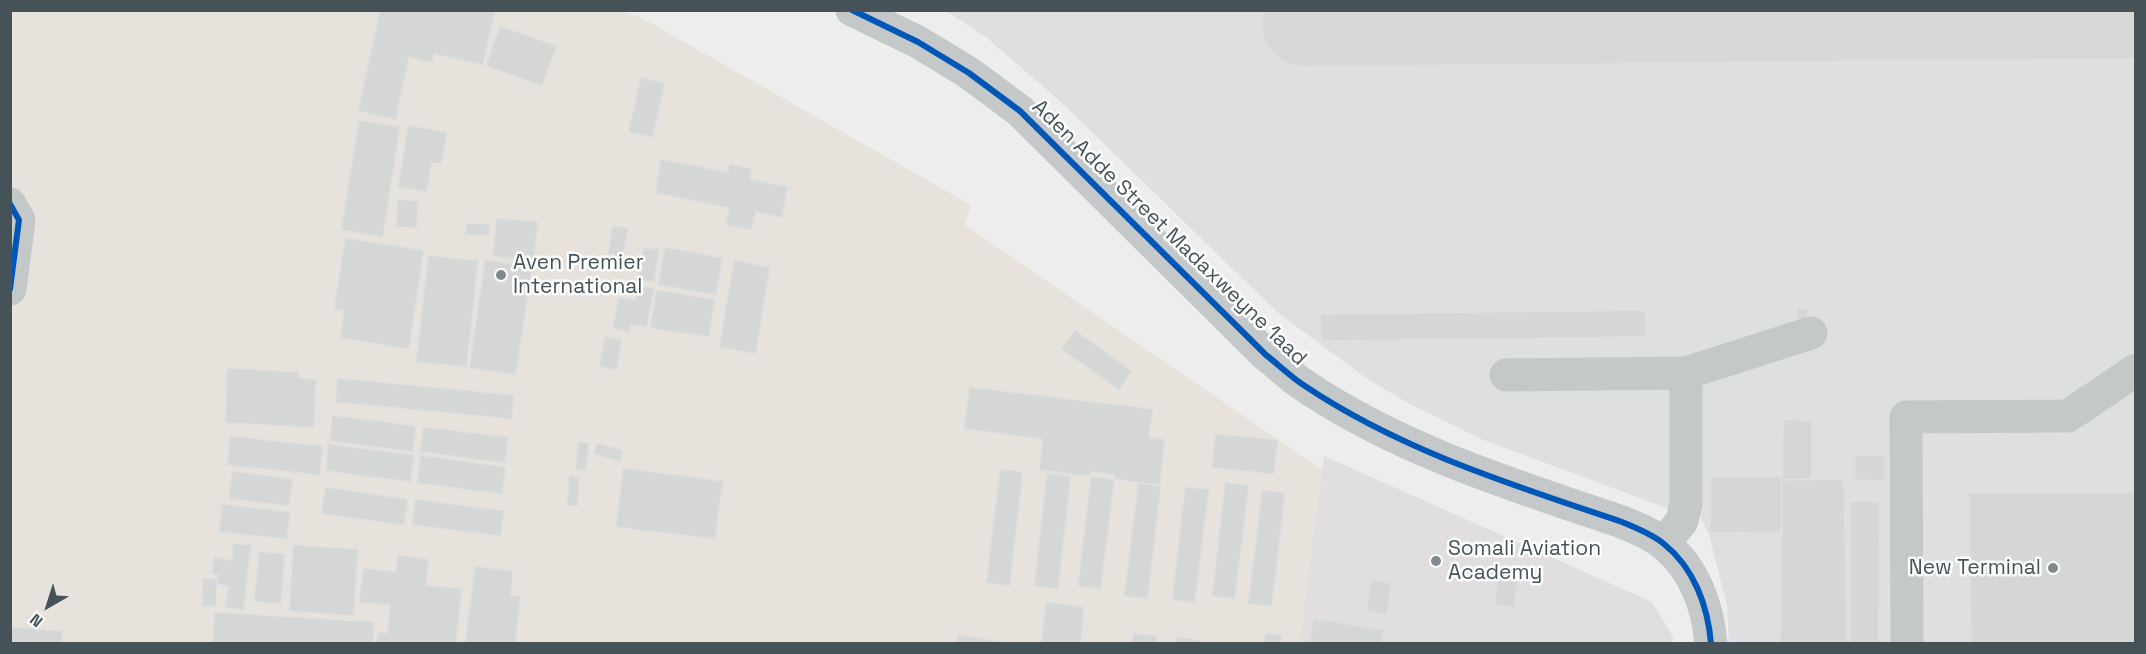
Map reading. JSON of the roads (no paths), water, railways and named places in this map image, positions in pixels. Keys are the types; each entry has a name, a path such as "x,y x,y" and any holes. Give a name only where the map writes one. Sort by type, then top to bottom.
{"street":[{"name":"Aden Adde Street Madaxweyne 1aad","path":"852,10 918,42 961,68 1020,111 1266,355 1304,385 1348,412 1416,447 1484,476 1622,522 1664,543 1687,567 1702,597 1712,644"},
{"path":"10,204 19,220 10,290"},
{"path":"1506,375 1686,373 1810,333"},
{"path":"1907,644 1906,417 2068,416 2136,370"},
{"path":"1664,543 1682,521 1686,503 1686,373"}],"place":[{"name":"Aven Premier International","path":"501,275"},
{"name":"Somali Aviation Academy","path":"1436,561"},
{"name":"New Terminal","path":"2053,568"}]}
